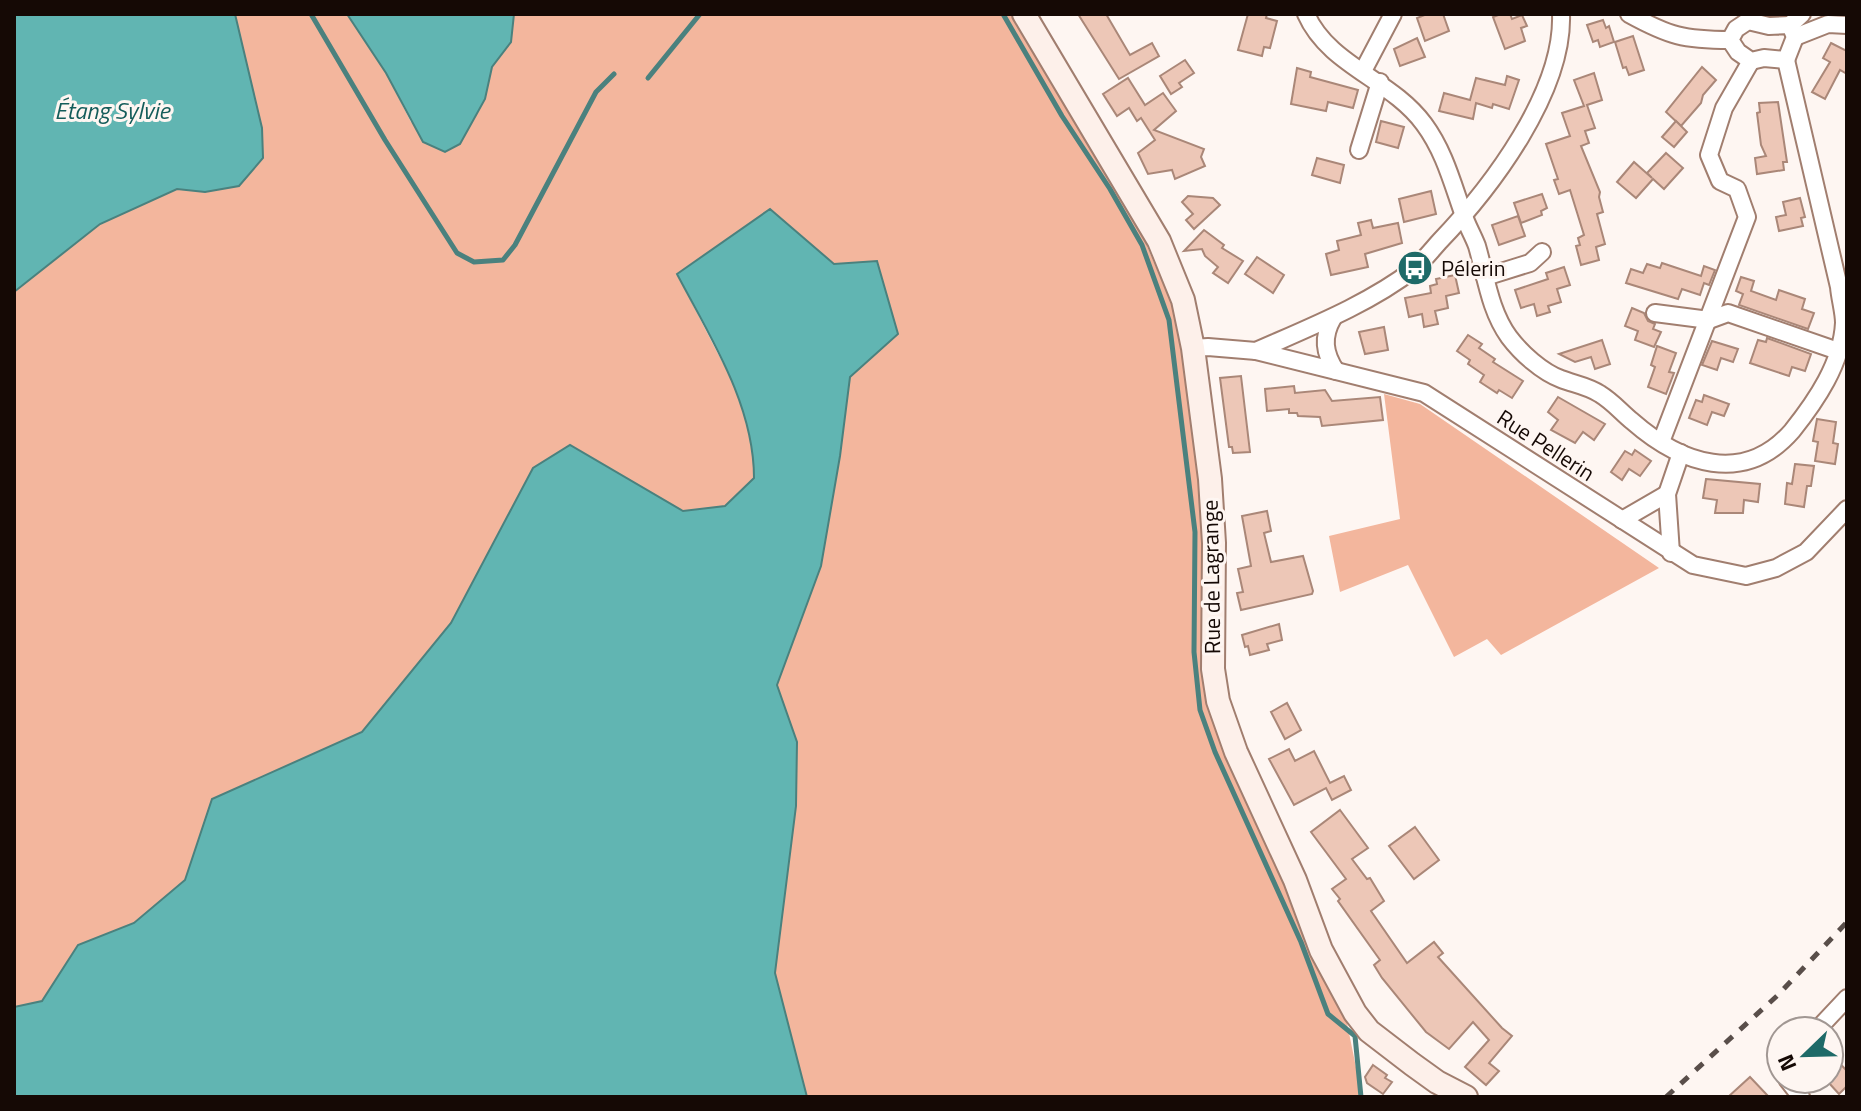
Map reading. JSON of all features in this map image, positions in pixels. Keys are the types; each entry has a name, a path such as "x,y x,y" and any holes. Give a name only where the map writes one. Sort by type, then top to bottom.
{"street":[{"name":"Rue de Lagrange","path":"1024,14 1159,241 1183,300 1193,348 1210,479 1214,543 1213,669 1218,701 1236,752 1295,880 1321,950 1342,993 1369,1031 1437,1082 1466,1097"},
{"path":"1306,14 1323,42 1339,57 1380,82 1424,124 1442,153 1476,243 1499,319 1523,353 1556,377 1595,391 1612,401 1633,422 1681,453 1707,462 1733,466 1757,459 1782,442 1807,413 1831,372 1844,323 1843,286 1786,60 1796,25"},
{"path":"1363,71 1393,14"},
{"path":"1256,351 1333,318 1415,268 1464,217 1510,155 1543,93 1555,63 1561,14"},
{"path":"1629,14 1663,33 1688,39 1730,40"},
{"path":"1730,40 1747,18 1769,26 1847,25"},
{"path":"1730,40 1738,52 1751,61"},
{"path":"1661,442 1747,217 1737,189 1720,181 1709,155 1724,108 1751,61 1764,58 1786,60"},
{"path":"1359,150 1380,82"},
{"path":"1485,277 1530,263 1542,252"},
{"path":"1655,313 1709,320 1728,313 1838,351"},
{"path":"1333,318 1327,328 1325,343 1327,357 1336,371"},
{"name":"Rue Pellerin","path":"1193,348 1256,351 1424,393 1693,565 1746,576 1776,568 1806,552 1847,509"},
{"path":"1671,553 1667,494 1681,453"},
{"path":"1622,520 1667,494"},
{"path":"1831,1015 1847,998"}],"shaded area":[{"path":"235,14 347,14 386,73 411,122 460,144 485,99 492,67 511,42 514,14 1020,14 1125,194 1178,319 1206,520 1210,705 1347,1023 1362,1097 807,1097 775,973 796,806 797,742 777,685 821,566 850,377 898,334 834,264 770,209 677,274 734,385 754,446 754,478 725,506 683,511 571,445 533,468 451,623 362,732 212,799 185,880 134,923 78,945 42,1001 14,1007 14,292 100,224 177,189 205,192 246,64"},
{"path":"1384,394 1420,404 1659,568 1501,655 1487,639 1454,657 1408,565 1340,592 1329,536 1400,519"}],"water":[{"name":"Étang Sylvie","path":"14,14 235,14 262,128 263,158 239,186 205,192 177,189 100,224 14,292"},
{"path":"347,14 514,14 511,42 492,67 485,99 460,144 445,152 423,142 386,73"},
{"path":"770,209 834,264 877,261 898,334 850,377 821,566 777,685 797,742 796,806 775,973 807,1097 14,1097 14,1007 42,1001 78,945 134,923 185,880 212,799 362,732 451,623 533,468 570,445 683,511 725,506 754,478 747,424 738,398 716,347 677,274"}],"building":[{"path":"1078,14 1106,14 1130,55 1152,43 1159,56 1119,79"},
{"path":"1248,14 1267,14 1266,18 1277,21 1270,48 1264,47 1262,56 1238,50"},
{"path":"1427,14 1443,14 1449,31 1425,41 1417,18"},
{"path":"1510,14 1512,19 1522,15 1527,26 1521,28 1525,41 1505,49 1493,17"},
{"path":"1603,20 1606,28 1609,26 1614,42 1600,47 1598,40 1593,42 1587,25"},
{"path":"1633,36 1644,70 1629,75 1626,67 1623,68 1615,42"},
{"path":"1417,38 1425,57 1400,66 1394,49"},
{"path":"1831,43 1847,51 1847,74 1840,70 1825,99 1812,92 1830,62 1823,58"},
{"path":"1185,60 1194,73 1179,83 1182,87 1171,94 1160,76"},
{"path":"1702,67 1716,80 1681,126 1666,112"},
{"path":"1297,68 1311,72 1310,77 1358,90 1353,108 1328,102 1326,111 1291,104"},
{"path":"1594,73 1602,100 1587,105 1595,128 1585,131 1589,143 1581,146 1600,192 1603,212 1597,214 1605,244 1596,247 1599,260 1581,265 1576,246 1580,245 1578,238 1584,235 1570,190 1559,194 1554,180 1558,179 1546,144 1570,136 1562,113 1584,106 1574,80"},
{"path":"1507,76 1519,80 1509,109 1476,103 1473,119 1439,111 1444,93 1470,100 1476,78 1505,85"},
{"path":"1128,78 1145,105 1163,93 1176,111 1154,130 1204,149 1201,157 1205,166 1175,179 1172,170 1148,174 1138,153 1155,140 1141,118 1137,121 1129,108 1117,116 1103,94"},
{"path":"1778,102 1787,162 1783,162 1784,170 1757,174 1755,158 1766,156 1761,145 1757,113 1760,112 1759,103"},
{"path":"1381,121 1404,127 1398,148 1376,142"},
{"path":"1676,121 1687,132 1674,147 1662,137"},
{"path":"1666,153 1683,168 1664,189 1653,179 1636,198 1617,182 1634,162 1652,178 1647,173"},
{"path":"1317,158 1344,165 1340,183 1312,175"},
{"path":"1431,191 1436,214 1404,222 1399,199"},
{"path":"1542,194 1547,208 1541,211 1542,215 1521,223 1514,203"},
{"path":"1188,196 1213,198 1220,205 1194,229 1186,220 1193,214 1182,202"},
{"path":"1800,198 1805,217 1801,218 1803,226 1779,231 1776,217 1786,215 1783,202"},
{"path":"1518,216 1525,236 1499,245 1492,225"},
{"path":"1371,220 1373,228 1398,223 1402,243 1365,254 1368,267 1331,275 1326,254 1339,250 1337,241 1361,235 1358,223"},
{"path":"1204,230 1224,245 1222,248 1243,261 1228,283 1213,273 1218,267 1205,256 1202,249 1184,251"},
{"path":"1257,257 1284,275 1273,293 1245,274"},
{"path":"1662,263 1701,276 1704,266 1715,270 1709,285 1704,283 1700,295 1682,289 1678,299 1626,283 1631,269 1643,273 1647,264 1660,268"},
{"path":"1564,267 1570,285 1557,289 1561,302 1548,306 1550,312 1537,316 1534,304 1521,308 1515,290 1548,279 1546,273"},
{"path":"1455,275 1459,293 1446,296 1448,308 1435,311 1438,324 1424,327 1422,314 1409,317 1405,298 1431,293 1430,286 1437,284 1436,279"},
{"path":"1741,277 1754,281 1751,291 1776,300 1779,290 1805,299 1802,309 1814,313 1808,329 1739,305 1743,294 1736,291"},
{"path":"1632,308 1644,313 1648,321 1655,324 1653,329 1661,332 1654,347 1635,340 1638,331 1625,326"},
{"path":"1384,327 1388,350 1365,354 1359,332"},
{"path":"1468,335 1482,344 1479,348 1495,359 1493,362 1523,381 1512,398 1480,382 1484,375 1468,364 1470,360 1457,351"},
{"path":"1767,338 1811,354 1805,371 1792,367 1789,376 1750,363 1758,340 1766,342"},
{"path":"1602,340 1610,364 1595,369 1591,357 1575,362 1559,354"},
{"path":"1712,341 1738,349 1733,362 1721,358 1717,370 1702,365"},
{"path":"1657,346 1676,353 1669,372 1674,373 1666,394 1648,387 1655,367 1651,365"},
{"path":"1241,376 1250,452 1233,453 1232,447 1229,447 1220,378"},
{"path":"1294,386 1295,393 1325,390 1332,401 1380,397 1383,420 1322,426 1320,417 1298,416 1297,413 1289,413 1289,409 1267,411 1265,389"},
{"path":"1704,395 1729,404 1724,416 1712,412 1707,425 1689,418 1696,400 1702,402"},
{"path":"1558,397 1605,424 1594,440 1583,432 1575,443 1551,430 1558,420 1548,412"},
{"path":"1817,419 1836,422 1833,443 1838,444 1835,464 1815,461 1818,442 1813,441"},
{"path":"1635,450 1651,461 1640,476 1629,469 1622,480 1611,472 1625,451 1632,455"},
{"path":"1795,464 1814,466 1804,507 1785,504 1787,483 1792,484"},
{"path":"1706,479 1760,484 1758,502 1744,500 1743,513 1715,513 1717,500 1703,498"},
{"path":"1267,511 1271,531 1264,533 1271,562 1303,556 1313,591 1312,594 1241,610 1237,593 1243,592 1238,569 1251,566 1242,516"},
{"path":"1279,624 1282,640 1267,644 1269,650 1250,655 1242,635"},
{"path":"1287,703 1301,730 1285,739 1271,712"},
{"path":"1289,749 1295,761 1314,751 1330,783 1344,776 1351,790 1332,800 1326,788 1294,805 1269,759"},
{"path":"1340,810 1368,848 1352,859 1367,879 1370,878 1384,901 1371,911 1407,963 1434,942 1443,953 1438,957 1512,1036 1489,1063 1499,1071 1486,1085 1465,1067 1489,1040 1473,1022 1449,1049 1426,1032 1382,978 1374,965 1380,960 1338,901 1340,899 1332,889 1346,879 1311,832"},
{"path":"1415,827 1439,860 1414,879 1389,846"},
{"path":"1373,1065 1392,1082 1383,1094 1367,1083 1365,1077"},
{"path":"1750,1077 1769,1097 1728,1097"}],"waterway":[{"path":"311,14 385,140 457,253 474,262 503,260 515,245 596,92 614,74"},
{"path":"648,78 700,14"},
{"path":"1003,14 1142,245 1169,320 1195,532 1194,652 1200,710 1215,752 1301,942 1328,1014 1355,1036 1361,1097"}],"railway":[{"path":"1666,1097 1778,995 1847,922"}],"place":[{"name":"Pélerin","path":"1415,268"}]}
